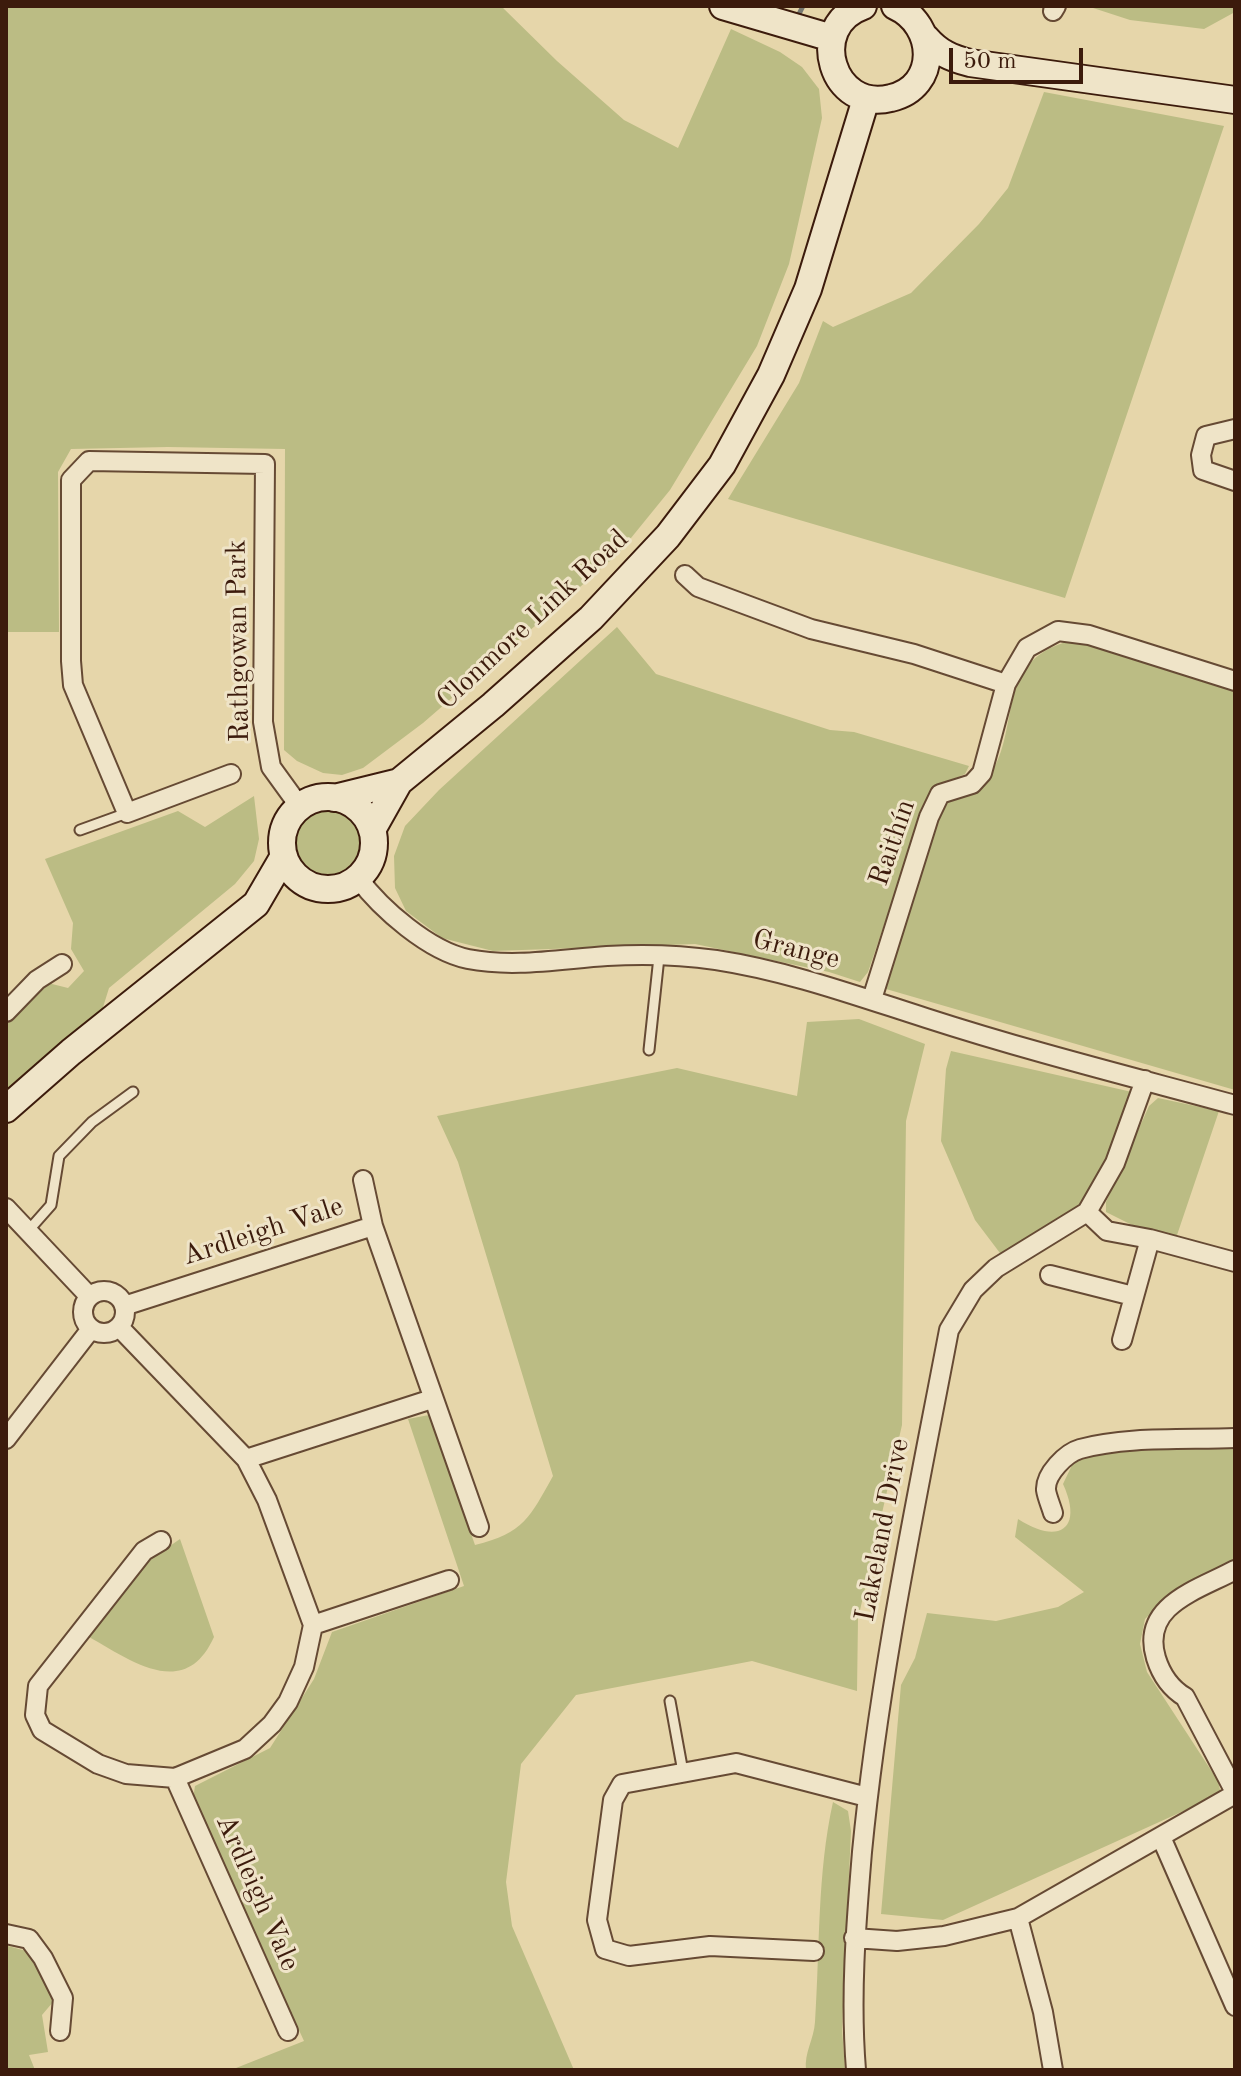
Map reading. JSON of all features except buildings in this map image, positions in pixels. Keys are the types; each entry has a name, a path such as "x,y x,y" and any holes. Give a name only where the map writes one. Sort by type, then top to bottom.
{"main road":[{"path":"723,6 832,38"},
{"path":"863,6 846,15 832,38 830,54 833,69 852,92 866,99 894,98 946,66 970,63"},
{"path":"897,6 920,25 935,49 948,57 970,63 1235,100"},
{"path":"917,82 926,61 926,38"},
{"name":"Clonmore Link Road","path":"372,830 399,782 493,705 591,618 668,536 722,465 771,375 808,289 866,99"},
{"name":"Clonmore Link Road","path":"334,798 399,782"},
{"path":"256,904 336,889 358,878 372,856 372,830 358,809 334,798 322,798 300,807 284,829 282,843 284,856 298,879 323,889"},
{"path":"6,1109 71,1052 256,904 284,856"}],"street":[{"path":"1235,429 1206,436 1201,455 1203,470 1235,481"},
{"name":"Rathgowan Park","path":"127,813 73,685 71,480 89,461 265,464 263,722 271,767 300,807"},
{"path":"685,575 698,587 811,629 914,654 1006,684"},
{"name":"Raithín","path":"872,999 929,817 940,794 972,784 982,773 1006,684 1027,648 1058,631 1089,635 1235,681"},
{"path":"127,813 231,774"},
{"name":"Grange","path":"358,878 370,893 424,940 466,959 515,963 611,956 716,960 806,980 926,1018 1235,1105"},
{"path":"6,1012 37,980 62,964"},
{"name":"Lakeland Drive","path":"856,2070 852,2024 854,1938 867,1797 889,1648 949,1330 973,1290 996,1268 1087,1212 1115,1163 1145,1080"},
{"name":"Ardleigh Vale","path":"363,1180 373,1226 479,1527"},
{"path":"6,1208 89,1296"},
{"path":"1087,1212 1107,1231 1235,1262"},
{"name":"Ardleigh Vale","path":"124,1306 373,1226"},
{"path":"1122,1340 1150,1239"},
{"path":"1050,1275 1133,1296"},
{"path":"110,1291 121,1299 125,1317 119,1327 102,1333 91,1329 82,1313 89,1296 95,1292 110,1291"},
{"path":"119,1327 246,1459 267,1500 313,1625 304,1667 288,1702 272,1724 245,1749 175,1778 126,1774 98,1764 42,1730 35,1715 38,1686 144,1551 161,1541"},
{"path":"6,1439 91,1329"},
{"path":"246,1459 432,1399"},
{"path":"1053,1513 1046,1488 1050,1475 1077,1450 1110,1443 1235,1438"},
{"path":"854,1938 897,1941 944,1936 1018,1918 1235,1793 1185,1697 1175,1691 1159,1670 1152,1635 1158,1619 1171,1604 1235,1570"},
{"path":"313,1625 449,1580"},
{"path":"814,1951 710,1946 629,1956 605,1949 597,1920 613,1800 622,1784 736,1763 867,1797"},
{"name":"Ardleigh Vale","path":"175,1778 288,2031"},
{"path":"1161,1837 1235,2006"},
{"path":"1018,1918 1043,2012 1053,2070"},
{"path":"6,1934 29,1939 43,1958 63,1998 60,2031"}],"lane":[{"path":"80,830 127,813"},
{"path":"649,1050 659,957"},
{"path":"28,1231 51,1205 59,1156 92,1122 133,1092"},
{"path":"670,1701 683,1772"}],"green space":[{"path":"6,6 501,6 624,120 678,148 731,29 780,52 802,67 819,89 822,118 789,264 757,346 670,490 618,554 423,723 363,768 342,775 323,773 297,761 284,750 285,449 71,449 58,472 59,632 6,632"},
{"path":"1087,6 1235,6 1235,12 1204,29 1130,20"},
{"path":"1044,92 1224,126 1065,598 728,499 799,383 823,321 833,327 911,293 979,224 1008,188"},
{"path":"617,627 656,674 830,730 854,732 969,766 965,774 937,786 926,802 868,972 860,982 829,972 695,944 493,951 442,938 406,911 395,888 394,856 405,826 439,790"},
{"path":"1069,641 1083,641 1235,690 1235,1090 886,989 943,804 986,781 997,762 1012,700 1028,665 1045,651"},
{"path":"254,796 259,839 254,861 235,884 109,988 100,1017 6,1097 6,1025 48,983 68,988 84,971 71,949 73,923 45,859 178,811 205,827"},
{"path":"328,809 352,819 362,843 352,867 328,877 304,867 294,843 304,819"},
{"path":"859,1019 925,1044 906,1121 902,1425 858,1619 857,1691 752,1661 576,1695 521,1764 506,1882 512,1926 574,2070 231,2070 304,2041 193,1799 195,1786 270,1748 314,1679 332,1632 464,1586 408,1419 429,1415 475,1545 515,1529 531,1513 553,1476 458,1162 437,1116 677,1068 797,1096 807,1022"},
{"path":"951,1051 1132,1092 1096,1198 1006,1261 975,1220 941,1141 946,1069"},
{"path":"1158,1098 1219,1111 1176,1238 1132,1225 1106,1212 1106,1202 1149,1106"},
{"path":"1235,1445 1235,1561 1167,1598 1145,1619 1140,1644 1147,1672 1218,1781 1221,1794 943,1920 881,1914 901,1685 915,1658 927,1613 996,1621 1058,1607 1084,1592 1015,1537 1018,1519 1045,1531 1063,1528 1069,1522 1069,1500 1063,1484 1073,1463 1088,1454"},
{"path":"180,1539 214,1637 202,1656 188,1667 173,1671 157,1670 89,1637 144,1564"},
{"path":"833,1802 848,1811 851,1831 842,2029 845,2070 806,2070 815,2022 822,1884"},
{"path":"8,1946 30,1952 53,2002 42,2015 48,2052 29,2055 35,2070 6,2070"}],"waterway":[{"path":"798,16 803,6"}]}
